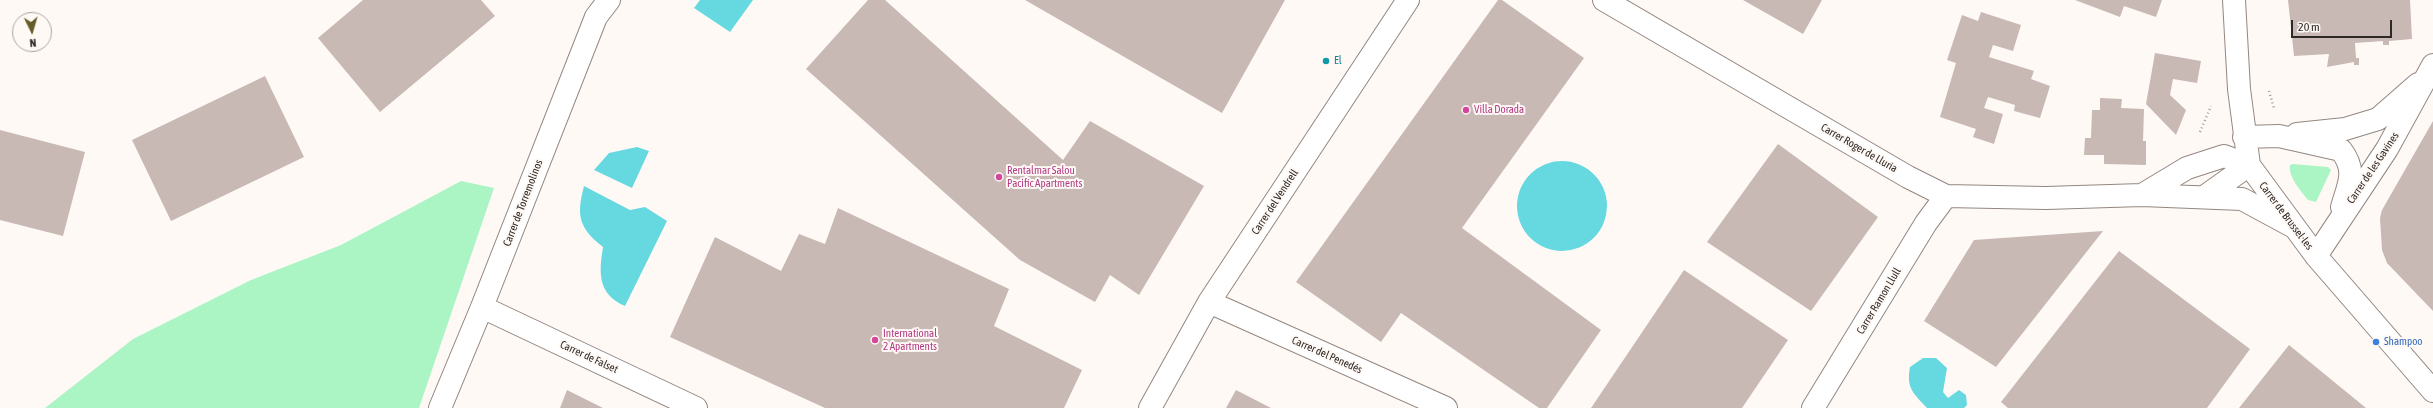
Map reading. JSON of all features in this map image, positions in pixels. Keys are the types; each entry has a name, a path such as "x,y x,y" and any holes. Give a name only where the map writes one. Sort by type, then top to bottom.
{"street":[{"name":"Carrer de Torremolinos","path":"440,408 482,307 596,17 609,0"},
{"name":"Carrer del Vendrell","path":"1150,408 1209,302 1408,0"},
{"name":"Carrer Roger de Lluria","path":"1604,0 1908,177 1946,196 2046,198 2142,195 2242,199 2294,227"},
{"name":"Carrer de Brussel·les","path":"2234,0 2239,89 2244,137 2249,165 2316,256 2433,391"},
{"name":"Carrer de les Gavines","path":"2279,136 2345,129 2378,118 2429,72"},
{"name":"Carrer de les Gavines","path":"2316,256 2340,217 2387,149 2429,72"},
{"path":"2244,137 2279,136 2341,150 2350,162 2350,177 2340,217"},
{"name":"Carrer Roger de Lluria","path":"2142,195 2187,168 2224,156 2249,165"},
{"path":"2204,197 2249,165"},
{"name":"Carrer Ramon Llull","path":"1813,408 1926,223 1946,196"},
{"name":"Carrer del Penedés","path":"1209,302 1446,408"},
{"name":"Carrer de Falset","path":"482,307 696,408"}],"green space":[{"path":"2290,165 2328,167 2331,170 2316,202 2308,200 2296,184 2290,170"},
{"path":"461,181 494,188 419,408 45,408 133,339 251,280 341,245"}],"water":[{"path":"700,0 753,0 730,32 694,8"},
{"path":"637,147 649,151 632,188 594,170 609,153"},
{"path":"1562,161 1579,164 1594,174 1604,189 1607,206 1604,223 1594,238 1579,248 1562,251 1545,248 1530,238 1520,223 1517,206 1520,189 1530,174 1545,164"},
{"path":"584,186 630,210 645,207 667,221 625,306 609,295 602,281 601,265 603,247 584,227 580,213"},
{"path":"1923,358 1936,358 1947,368 1943,392 1948,398 1959,390 1966,395 1967,405 1964,408 1927,408 1914,394 1909,380 1910,367"}],"building":[{"path":"363,0 481,0 495,16 380,112 318,38"},
{"path":"868,0 885,0 1063,160 1090,121 1204,186 1139,295 1110,275 1095,302 1020,260 806,69"},
{"path":"1025,0 1285,0 1222,113"},
{"path":"1498,0 1502,0 1584,58 1462,228 1601,330 1547,408 1539,408 1401,313 1381,342 1296,282"},
{"path":"1743,0 1822,0 1803,34"},
{"path":"2075,0 2162,0 2156,17 2124,6 2120,17"},
{"path":"2288,0 2410,0 2412,39 2389,41 2389,45 2383,45 2383,41 2355,43 2356,58 2359,58 2359,65 2354,65 2354,62 2327,67 2329,54 2294,56"},
{"path":"1981,12 2021,25 2013,51 1993,45 1989,57 2034,71 2031,79 2050,86 2040,118 2014,111 2015,105 1988,97 1984,108 2003,114 1994,144 1973,137 1976,129 1940,117 1956,63 1947,60 1962,15 1978,21"},
{"path":"2155,53 2201,61 2197,83 2173,79 2170,95 2186,110 2176,135 2146,104"},
{"path":"265,76 304,157 171,221 132,140"},
{"path":"2100,98 2122,99 2121,108 2144,109 2143,141 2146,141 2146,165 2104,164 2104,155 2084,155 2085,138 2091,138 2092,110 2100,110"},
{"path":"2433,121 2433,311 2387,263 2382,250 2380,218 2382,210"},
{"path":"0,130 85,152 63,236 0,220"},
{"path":"1778,144 1878,217 1811,311 1707,242"},
{"path":"838,208 1009,289 994,326 1082,370 1064,408 825,408 670,337 715,237 781,271 799,234 825,244"},
{"path":"2103,231 1996,367 1924,321 1974,240"},
{"path":"2119,251 2250,349 2207,408 2008,408 2001,402"},
{"path":"1684,270 1788,340 1742,408 1591,408"},
{"path":"2289,345 2366,408 2239,408"},
{"path":"567,390 603,408 560,408"},
{"path":"1236,390 1271,408 1226,408"}],"place":[{"name":"El","path":"1326,61"},
{"name":"Villa Dorada","path":"1466,110"},
{"name":"Rentalmar Salou Pacific Apartments","path":"999,177"},
{"name":"International 2 Apartments","path":"875,340"},
{"name":"Shampoo","path":"2376,342"}]}
